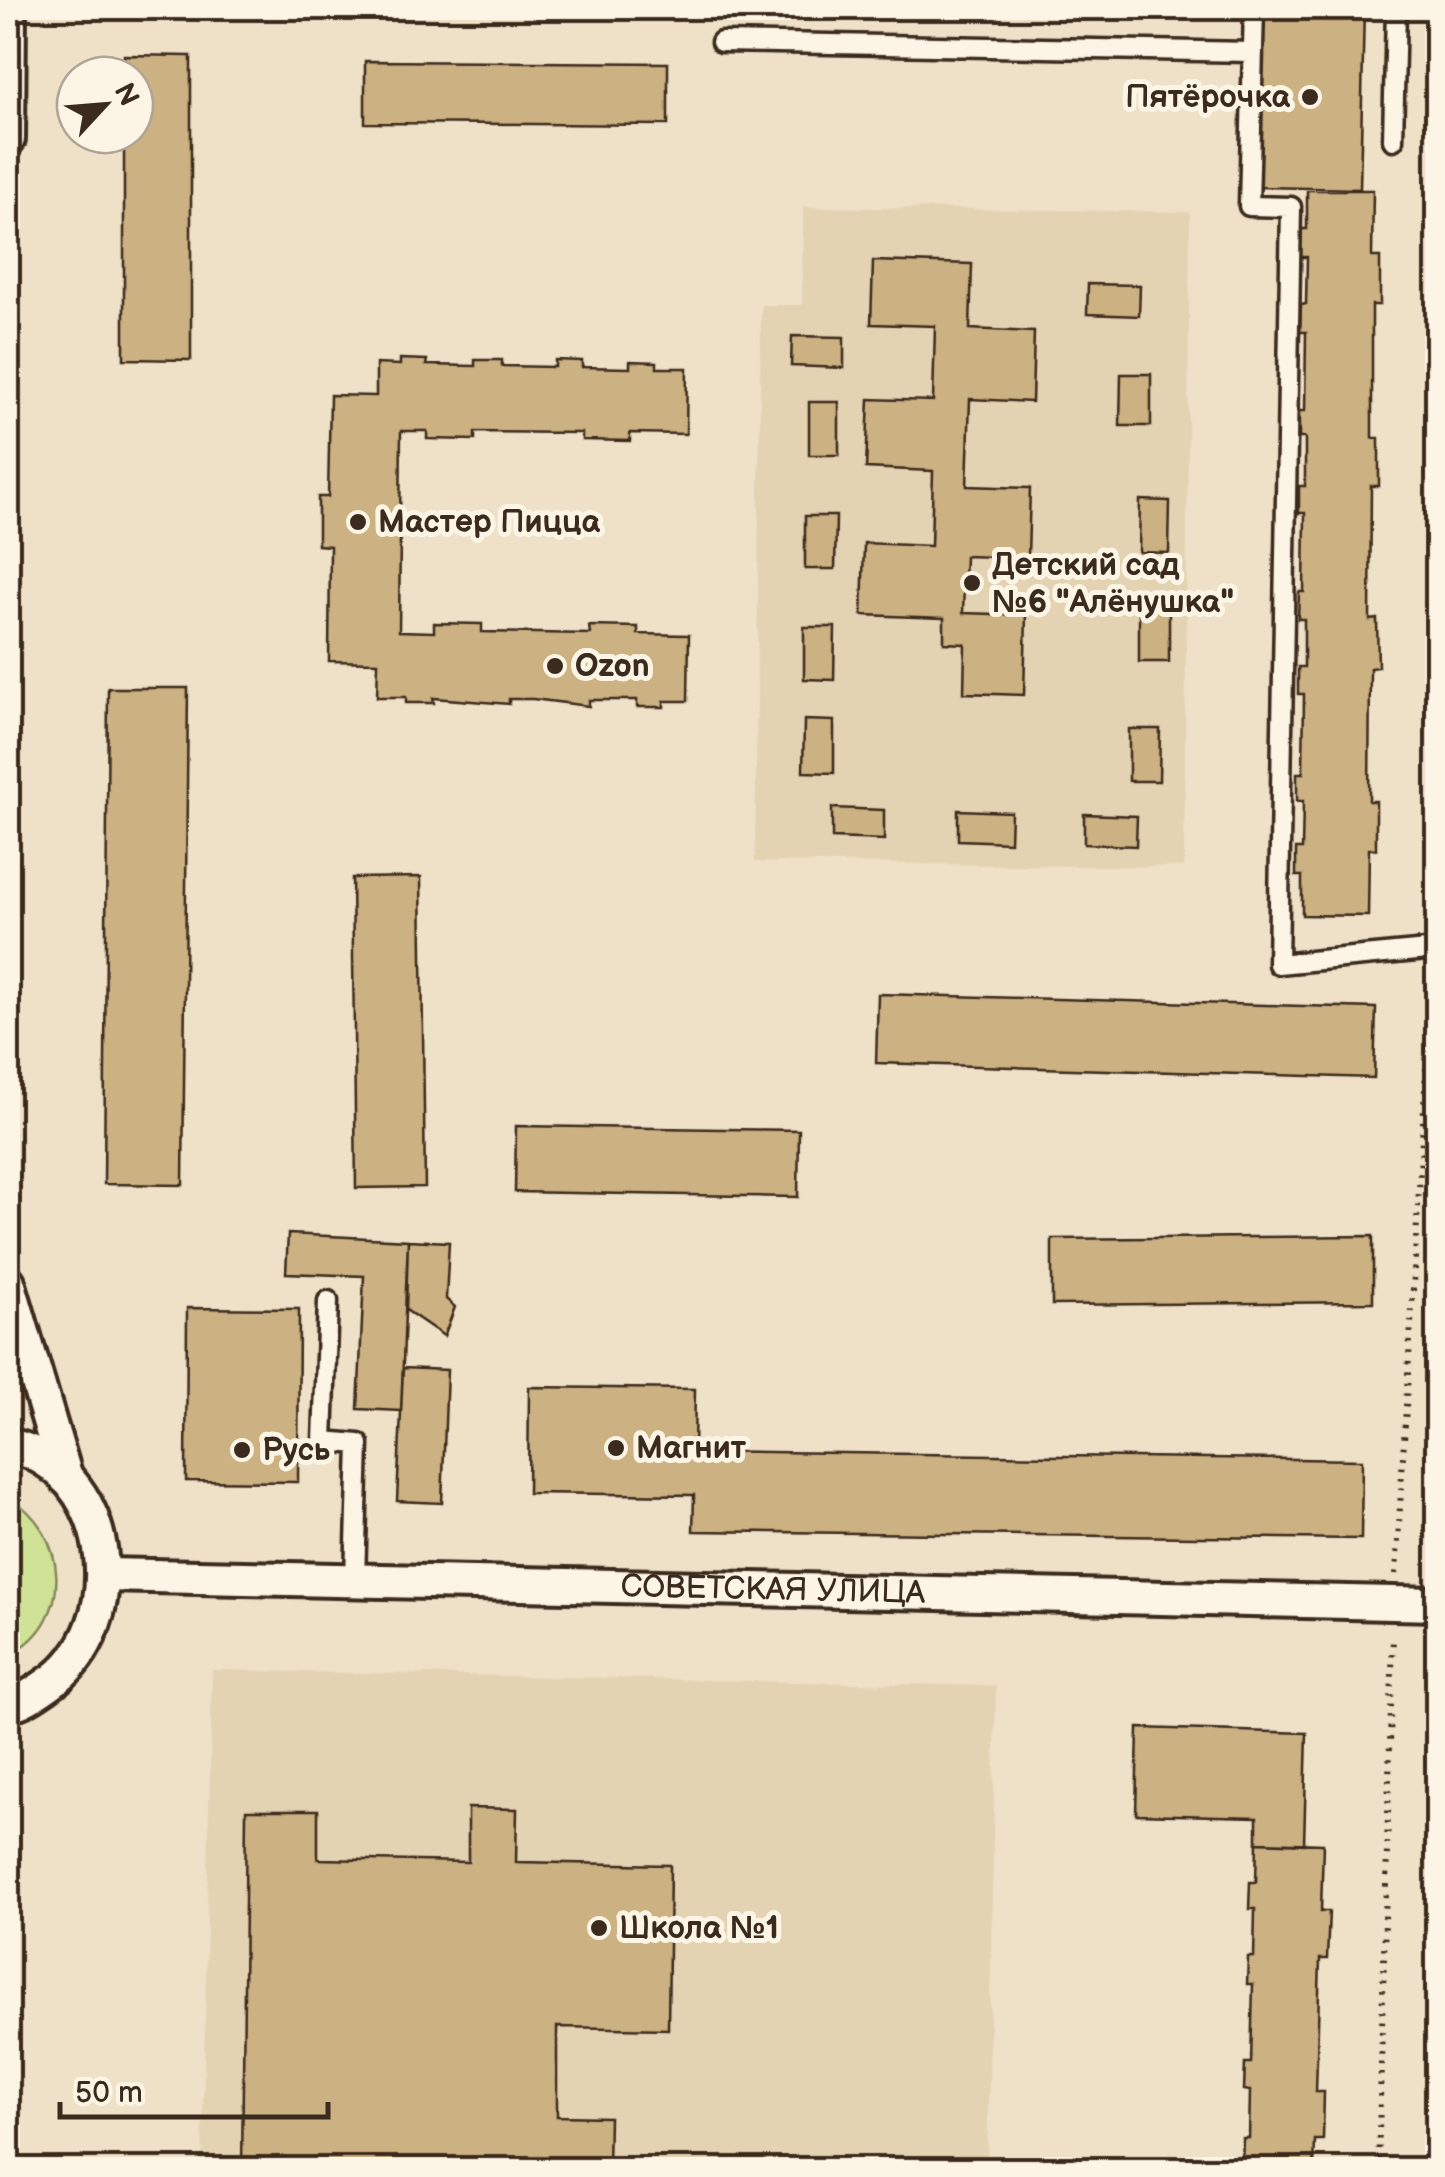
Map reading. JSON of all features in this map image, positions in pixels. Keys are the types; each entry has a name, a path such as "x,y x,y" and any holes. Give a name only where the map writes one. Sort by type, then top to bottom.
{"street":[{"path":"8,139 9,8"},
{"path":"8,1282 66,1478 94,1522 105,1575 95,1628 65,1672 14,1704 8,1734"},
{"path":"8,1445 21,1448 66,1478"},
{"name":"СОВЕТСКАЯ УЛИЦА","path":"105,1575 1438,1604"}],"lane":[{"path":"1254,8 1248,206 1290,207 1278,964 1435,949"},
{"path":"1393,140 1396,8"},
{"path":"722,42 1251,52"},
{"path":"328,1300 323,1441 359,1444 355,1580"}],"path":[{"path":"1378,2170 1394,1602 1435,949 1438,740"}],"shaded area":[{"name":"Детский сад №6 \"Алёнушка\"","path":"803,207 1190,212 1184,867 755,862 761,305 802,305"},
{"name":"Школа №1","path":"212,1670 996,1686 987,2169 202,2170"}],"green space":[{"path":"8,1497 28,1512 43,1531 53,1553 56,1576 54,1600 46,1621 30,1640 8,1655"}],"building":[{"path":"727,8 1225,8 1225,16"},
{"name":"Пятёрочка","path":"1260,8 1364,8 1360,189 1257,187"},
{"path":"155,55 191,56 191,360 124,359 124,155 155,155"},
{"path":"365,61 668,63 668,125 365,123"},
{"path":"1307,190 1373,190 1372,257 1380,257 1380,305 1372,305 1372,438 1379,438 1379,486 1371,486 1370,620 1377,619 1378,667 1370,668 1369,801 1376,801 1376,849 1369,849 1368,916 1302,915 1302,876 1296,876 1296,849 1302,849 1303,801 1297,801 1297,773 1303,773 1304,694 1298,694 1298,667 1304,667 1304,619 1298,619 1299,592 1304,592 1305,513 1299,513 1299,486 1305,486 1305,438 1299,438 1299,411 1305,411 1306,332 1300,332 1301,305 1306,304 1307,257 1301,257 1301,229 1307,229"},
{"path":"873,261 972,264 970,329 1034,332 1032,402 970,399 967,486 1030,488 1028,558 965,556 963,613 1026,615 1024,695 964,693 965,644 944,643 944,618 862,615 864,543 931,546 933,471 866,468 869,399 933,401 935,326 871,324"},
{"path":"1088,284 1140,285 1139,316 1087,314"},
{"path":"792,336 844,337 844,368 791,366"},
{"path":"400,359 427,360 426,365 475,366 475,360 502,360 502,366 555,367 555,360 582,361 582,367 630,368 630,361 657,362 657,368 687,368 686,434 630,433 630,441 582,440 582,433 475,432 475,440 427,439 427,431 401,431 399,631 434,632 434,623 482,624 482,632 590,634 589,626 638,627 638,634 689,635 688,701 664,701 664,707 637,707 637,700 589,700 589,706 533,699 509,699 509,704 433,698 434,703 406,703 406,697 377,697 378,662 329,661 330,546 318,545 318,497 328,497 330,395 376,396 376,364 400,365"},
{"path":"1121,374 1151,374 1151,426 1120,426"},
{"path":"809,402 839,402 839,455 809,455"},
{"path":"1140,500 1170,501 1169,553 1139,552"},
{"path":"805,516 836,516 835,569 805,569"},
{"path":"1139,609 1169,610 1169,662 1139,662"},
{"path":"804,627 835,627 834,680 804,679"},
{"path":"108,688 188,688 183,1185 104,1184"},
{"path":"804,720 834,721 834,773 803,772"},
{"path":"1129,729 1160,729 1159,781 1129,781"},
{"path":"832,808 884,810 884,840 832,838"},
{"path":"958,810 1011,812 1010,842 958,840"},
{"path":"1084,814 1137,816 1136,846 1084,844"},
{"path":"421,877 425,1187 356,1188 352,878"},
{"path":"878,994 1376,1008 1374,1078 876,1063"},
{"path":"516,1126 799,1130 798,1197 515,1192"},
{"path":"288,1234 408,1240 401,1411 358,1409 364,1276 286,1273"},
{"path":"1373,1236 1373,1302 1052,1305 1052,1239"},
{"path":"408,1240 449,1242 446,1299 455,1307 444,1336 406,1310"},
{"path":"187,1308 299,1309 298,1482 186,1481"},
{"path":"403,1368 447,1370 442,1503 397,1501"},
{"path":"529,1387 695,1389 694,1451 1362,1460 1361,1539 693,1531 694,1495 528,1493"},
{"path":"1138,1728 1307,1733 1304,1844 1257,1842 1257,1817 1136,1814"},
{"path":"468,1808 517,1809 516,1862 670,1865 668,2029 557,2027 557,2116 609,2117 608,2170 242,2170 246,1810 318,1810 318,1859 468,1862"},
{"path":"1257,1842 1323,1844 1321,1911 1329,1911 1327,1959 1320,1959 1316,2092 1324,2092 1323,2140 1315,2140 1314,2170 1248,2170 1242,2165 1243,2138 1249,2138 1250,2091 1244,2090 1245,2063 1251,2063 1253,1984 1247,1984 1248,1957 1254,1957 1255,1909 1249,1909 1250,1882 1256,1882"}],"place":[{"name":"Пятёрочка","path":"1310,97"},
{"name":"Мастер Пицца","path":"358,522"},
{"name":"Детский сад №6 \"Алёнушка\"","path":"972,583"},
{"name":"Ozon","path":"555,666"},
{"name":"Магнит","path":"616,1448"},
{"name":"Русь","path":"242,1450"},
{"name":"Школа №1","path":"599,1928"}]}
